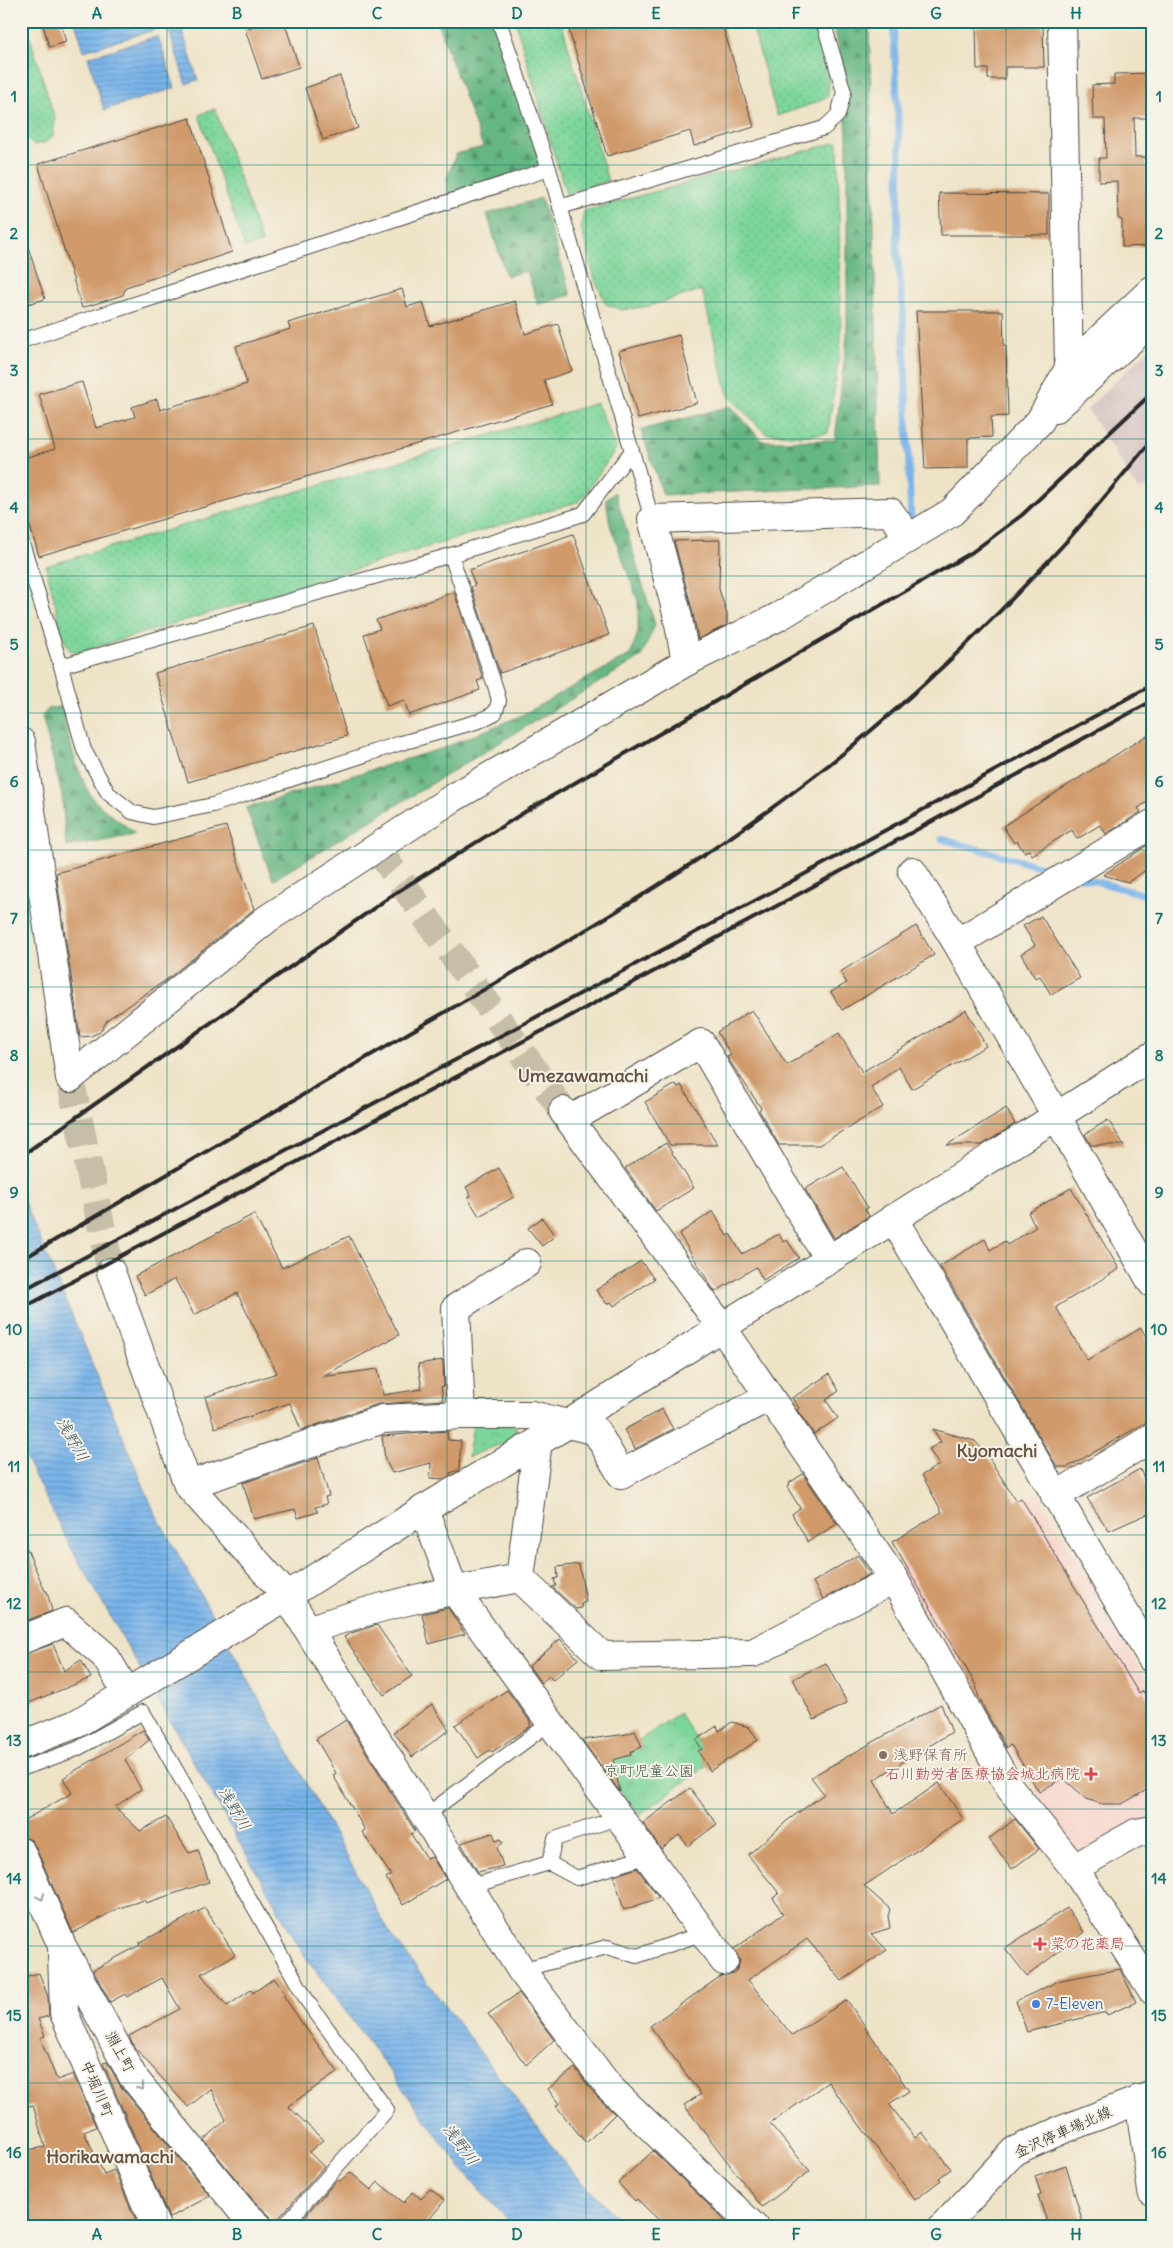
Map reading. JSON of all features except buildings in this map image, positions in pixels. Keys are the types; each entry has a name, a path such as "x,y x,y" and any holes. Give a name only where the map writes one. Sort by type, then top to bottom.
{"street":[{"path":"1062,21 1069,368"},
{"path":"1040,421 1069,368 1152,290"},
{"path":"21,742 70,1078 267,919 453,798 686,662 778,617 952,512 1040,421 1152,321"},
{"path":"686,662 677,613 652,519 890,512 909,538"},
{"path":"957,943 1152,824"},
{"path":"912,871 957,943 1152,1283"},
{"path":"828,1259 701,1043 566,1116 721,1326 894,1579 1010,1788 1074,1868 1152,1990"},
{"path":"21,1745 76,1724 287,1596 424,1509 568,1424 1056,1114 1152,1056"},
{"path":"893,1218 1152,1659"},
{"path":"460,1415 456,1308 526,1263"},
{"path":"111,1272 188,1485 287,1596 521,1970 609,2087 754,2227"},
{"path":"188,1485 383,1419 460,1415 532,1415 596,1431 621,1474 770,1397"},
{"path":"1055,1496 1152,1438"},
{"path":"520,1578 538,1441"},
{"path":"424,1509 454,1590 724,1961"},
{"path":"520,1578 602,1656 753,1652 894,1579"},
{"path":"308,1630 359,1612 454,1590 520,1578"},
{"path":"21,1640 66,1622 105,1656 127,1693"},
{"path":"1074,1868 1136,1833 1152,1830"},
{"name":"淵上町","path":"21,1852 62,1946 133,2077 242,2211 259,2227"},
{"name":"中堀川町","path":"62,1946 64,2013 156,2227"},
{"path":"1145,2097 1152,2191"},
{"name":"金沢停車場北線","path":"943,2227 1014,2151 1145,2097"}],"lane":[{"path":"499,21 549,169 652,519"},
{"path":"560,207 824,128 838,115 844,92 823,21"},
{"path":"21,341 549,169"},
{"path":"61,666 450,555 583,514 631,452"},
{"path":"21,540 61,666 84,750 108,793 132,812 152,818 213,805 398,744 479,721 495,713 499,701 496,688 450,555"},
{"path":"21,1769 78,1749 142,1712 308,2002 387,2110 283,2227"},
{"path":"425,1816 551,1722"},
{"path":"549,1863 555,1839 620,1817"},
{"path":"469,1887 549,1863 577,1878 648,1856"},
{"path":"521,1970 607,1947 637,1956 704,1933"}],"shaded area":[{"path":"1152,346 1152,484 1139,491 1087,409"},
{"path":"1038,1493 1152,1690 1152,1817 1077,1856 897,1568"}],"green space":[{"path":"21,21 25,21 55,119 53,136 44,143 34,145 26,138 21,124"},
{"path":"437,21 493,21 541,164 448,196 447,178 456,154 483,147"},
{"path":"515,21 561,21 608,181 566,194"},
{"path":"751,21 812,21 829,79 828,96 815,103 777,116"},
{"path":"832,21 869,21 880,486 663,495 641,430 731,406 762,441 835,440 847,335 847,134 841,55"},
{"path":"215,109 262,242 245,248 199,115"},
{"path":"838,142 841,342 828,433 801,436 765,433 728,395 702,290 649,306 622,310 606,304 595,280 581,226 584,211"},
{"path":"541,198 571,295 538,305 527,271 506,276 487,214"},
{"path":"597,403 616,449 580,501 77,653 71,652 63,638 46,566"},
{"path":"615,492 655,625 641,657 273,880 246,808 446,747 520,716 631,654 638,632 638,601 610,525 606,499"},
{"path":"62,707 74,757 90,795 135,834 66,847 62,796 42,716 49,708"},
{"path":"473,1424 516,1426 516,1438 468,1457"},
{"name":"京町児童公園","path":"679,1713 711,1762 640,1815 600,1767"}],"water":[{"path":"75,21 154,21 157,29 84,51"},
{"path":"181,27 198,80 186,84 169,31"},
{"path":"158,36 175,88 104,110 88,57"},
{"name":"浅野川","path":"21,1194 154,1511 390,1933 566,2165 626,2227 513,2227 461,2168 304,1955 69,1544 21,1449"}],"waterway":[{"path":"893,21 900,154 897,249 903,311 911,522"},
{"path":"942,839 1060,872"},
{"path":"1080,877 1152,897"}],"tunnel":[{"path":"377,848 563,1111"},
{"path":"70,1078 111,1272"}],"railway":[{"path":"21,1156 397,892 528,810 971,553 1022,515 1152,393"},
{"path":"21,1260 561,945 658,885 754,821 871,731 971,640 1065,543 1152,440"},
{"path":"21,1291 792,881 1152,685"},
{"path":"21,1309 799,894 1152,701"}],"place":[{"name":"浅野保育所","path":"883,1755"},
{"name":"石川勤労者医療協会城北病院","path":"1091,1774"},
{"name":"菜の花薬局","path":"1040,1944"},
{"name":"7-Eleven","path":"1036,2004"}],"district":[{"name":"Umezawamachi","path":"583,1076"},
{"name":"Kyomachi","path":"997,1451"},
{"name":"Horikawamachi","path":"110,2157"}]}
